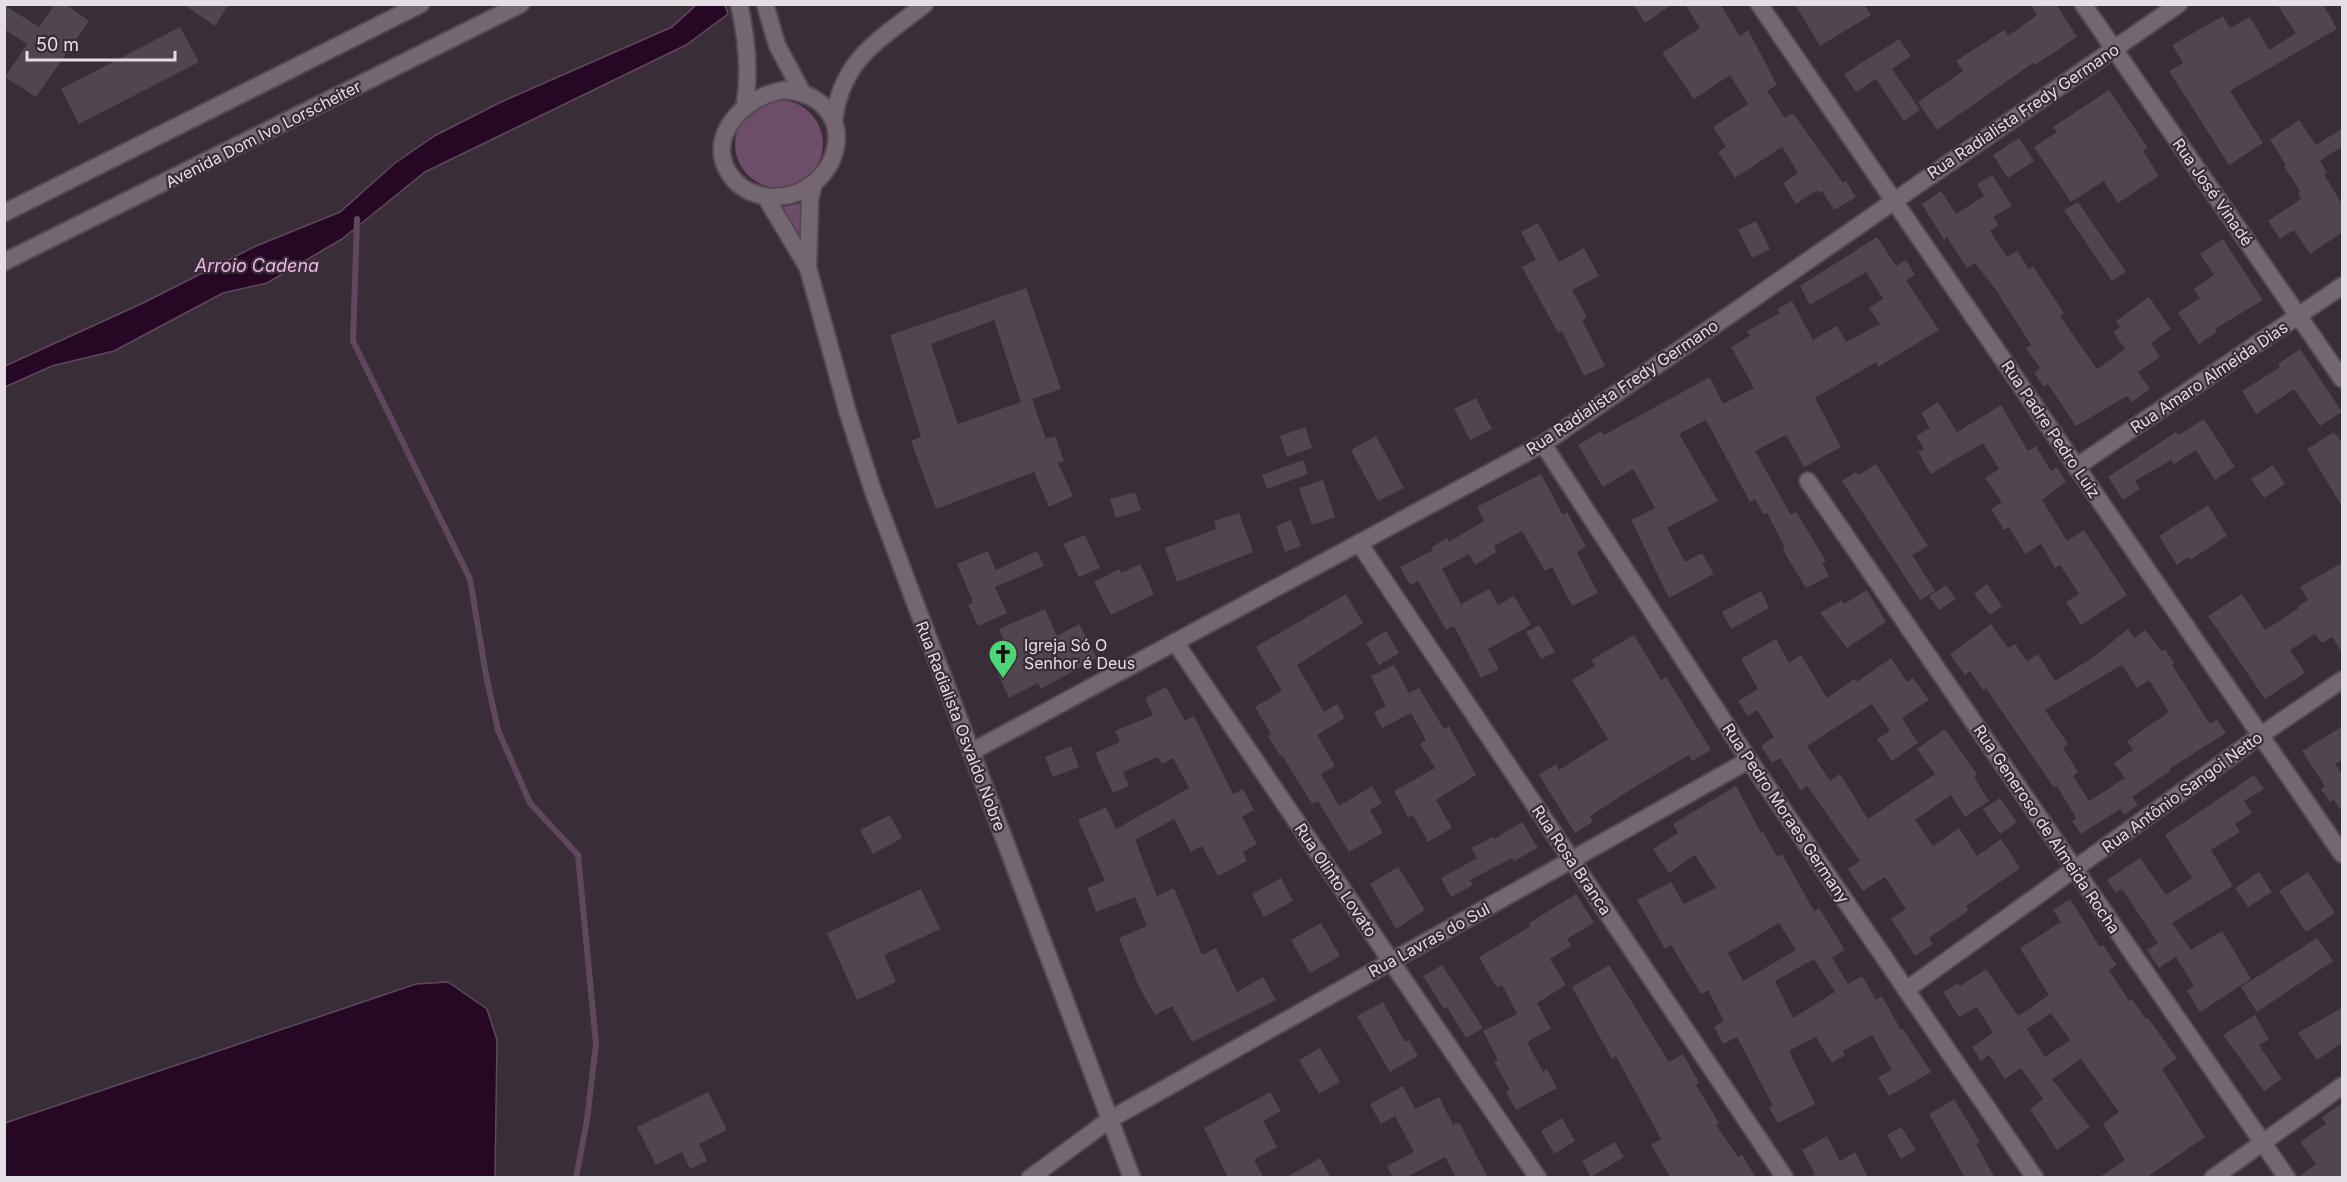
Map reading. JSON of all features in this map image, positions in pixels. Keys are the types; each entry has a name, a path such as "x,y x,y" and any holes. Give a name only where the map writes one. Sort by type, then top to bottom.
{"street":[{"path":"4,213 422,4"},
{"name":"Avenida Dom Ivo Lorscheiter","path":"4,262 521,4"},
{"path":"739,4 747,38 748,83 745,105"},
{"path":"765,4 772,31 783,58 802,92 827,107 834,120"},
{"path":"802,92 773,92 745,105 726,130 722,145 723,160 729,173 738,184 751,192 765,196 791,195 814,183 831,165 838,142 834,120 837,95 855,60 925,4"},
{"name":"Rua Padre Pedro Luiz","path":"1759,4 2343,854"},
{"name":"Rua José Vinadé","path":"2083,4 2343,379"},
{"name":"Rua Radialista Fredy Germano","path":"971,752 1543,444 2179,4"},
{"name":"Rua Radialista Osvaldo Nobre","path":"808,268 810,199 814,183"},
{"name":"Rua Radialista Osvaldo Nobre","path":"765,196 808,268 848,413 873,490 1132,1178"},
{"name":"Rua Amaro Almeida Dias","path":"2076,467 2343,286"},
{"name":"Rua Pedro Moraes Germany","path":"1543,444 1749,760 2035,1178"},
{"name":"Rua Generoso de Almeida Rocha","path":"1808,481 2287,1178"},
{"name":"Rua Rosa Branca","path":"1359,543 1785,1178"},
{"name":"Rua Olinto Lovato","path":"1175,642 1538,1178"},
{"name":"Rua Antônio Sangoi Netto","path":"1906,990 2260,735 2343,680"},
{"name":"Rua Lavras do Sul","path":"1030,1178 1109,1120 1749,760"},
{"path":"2213,1178 2343,1086"}],"shaded area":[{"path":"779,100 796,103 810,113 820,127 823,144 820,161 810,175 796,185 779,188 762,185 748,175 738,161 735,144 738,127 748,113 762,103"},
{"path":"802,203 801,248 778,208"}],"water":[{"name":"Arroio Cadena","path":"696,5 725,5 728,14 686,45 425,172 342,239 267,283 223,293 114,351 52,366 5,387 5,366 143,303 256,246 340,212 395,163 436,135 501,102 672,27"},
{"path":"448,982 487,1009 497,1040 495,1177 5,1177 5,1123 416,984"}],"building":[{"path":"55,4 65,4 89,21 36,97 5,77 27,44 4,29 4,5 39,27"},
{"path":"183,4 229,4 215,26"},
{"path":"1633,4 1673,4 1645,23"},
{"path":"1685,4 1720,4 1740,36 1748,30 1777,85 1767,91 1785,118 1793,113 1843,183 1846,181 1856,197 1834,210 1822,191 1819,193 1817,190 1796,204 1783,183 1798,173 1782,147 1735,178 1718,152 1726,147 1713,127 1748,104 1730,75 1694,99 1662,53 1700,28"},
{"path":"1795,4 1864,4 1871,15 1820,46"},
{"path":"2030,4 2056,4 2077,37 2035,65 2033,63 1937,130 1918,102 1963,71 1956,61 2004,30 2008,36 2037,15"},
{"path":"2277,4 2323,4 2337,29 2230,91 2263,143 2229,165 2169,71 2183,63 2172,45 2223,16 2230,28 2250,17 2269,50 2296,33"},
{"path":"180,27 199,62 79,124 61,89"},
{"path":"1899,39 1911,56 1892,69 1920,110 1904,121 1876,79 1856,92 1844,74"},
{"path":"2109,90 2148,148 2143,151 2159,176 2118,203 2104,181 2071,202 2034,147 2057,132 2053,127"},
{"path":"2299,120 2316,145 2343,128 2343,146 2320,161 2327,172 2324,174 2343,206 2343,232 2310,254 2294,230 2280,239 2268,221 2301,199 2298,193 2300,191 2270,140"},
{"path":"2019,138 2034,161 2008,178 1993,155"},
{"path":"1992,175 2012,206 1993,217 1999,225 1990,231 2007,257 2017,251 2029,269 2033,266 2064,313 2060,316 2097,369 2125,349 2113,332 2120,327 2116,321 2149,297 2171,329 2151,343 2160,357 2138,372 2150,389 2132,402 2127,396 2076,426 2048,384 2044,387 2034,373 2040,368 2026,348 2031,345 1996,290 1975,263 1967,268 1947,237 1944,240 1922,204 1941,191 1956,214 1984,196 1977,184"},
{"path":"2078,202 2126,272 2112,281 2064,210"},
{"path":"1756,221 1770,249 1752,258 1738,230"},
{"path":"1538,223 1559,262 1584,248 1599,276 1572,290 1587,317 1582,320 1605,366 1584,376 1562,331 1558,333 1522,267 1536,260 1521,232"},
{"path":"1877,237 1896,266 1906,260 1915,275 1906,280 1939,330 1878,367 1876,362 1815,398 1841,447 1804,467 1786,435 1755,451 1791,515 1796,512 1826,561 1822,563 1829,576 1806,588 1783,550 1785,548 1767,513 1764,515 1755,499 1750,502 1706,420 1679,434 1718,501 1667,528 1685,562 1702,553 1714,574 1669,598 1631,520 1655,508 1633,469 1603,487 1578,445 1601,431 1604,435 1710,377 1723,404 1754,388 1731,347 1750,336 1747,331 1780,313 1777,309 1792,301 1813,340 1837,326 1846,342 1880,324 1869,308 1883,299 1866,272 1810,305 1800,286"},
{"path":"2223,239 2263,300 2215,329 2217,332 2199,344 2178,313 2200,298 2194,289 2214,275 2200,254"},
{"path":"1026,288 1061,389 1032,399 1046,439 1055,436 1064,461 1058,463 1073,496 1049,507 1034,472 936,509 911,441 921,437 890,335","holes":["994,320 1021,402 958,424 931,344"]},
{"path":"2300,349 2342,412 2320,426 2294,389 2256,414 2242,391 2280,367 2278,364"},
{"path":"1476,398 1492,429 1470,440 1454,409"},
{"path":"1938,402 1957,432 2001,405 2028,451 2036,446 2051,471 2057,467 2066,482 2042,500 2067,541 2084,530 2127,595 2081,625 2066,602 2079,594 2060,565 2055,568 2041,544 2025,554 2009,527 2004,530 1991,509 2002,502 1985,478 1999,469 1983,443 1931,474 1918,452 1924,449 1916,436 1930,428 1921,413"},
{"path":"2204,419 2235,467 2215,480 2196,450 2174,464 2171,460 2135,481 2140,489 2123,500 2108,477 2176,432 2178,435"},
{"path":"1305,427 1312,448 1287,457 1280,436"},
{"path":"2334,432 2343,444 2343,508 2307,449"},
{"path":"1376,436 1404,488 1378,501 1351,450"},
{"path":"1303,460 1308,474 1267,489 1262,475"},
{"path":"1876,464 1928,546 1912,555 1935,591 1920,600 1842,481"},
{"path":"2273,465 2285,484 2264,498 2251,479"},
{"path":"1541,474 1563,515 1567,512 1586,547 1577,552 1598,593 1572,606 1552,567 1545,571 1522,531 1494,546 1497,552 1475,565 1469,554 1442,569 1461,604 1489,589 1498,605 1514,596 1531,625 1488,649 1499,669 1481,678 1454,626 1446,630 1418,581 1410,585 1400,567 1433,550 1432,547 1447,538 1449,542 1484,521 1477,507"},
{"path":"1323,480 1335,517 1312,525 1299,488"},
{"path":"1135,492 1141,510 1116,518 1110,499"},
{"path":"2208,505 2227,536 2190,560 2188,557 2177,565 2159,536"},
{"path":"1239,513 1253,552 1177,582 1165,548 1216,529 1214,521"},
{"path":"1291,520 1301,546 1285,552 1276,526"},
{"path":"1085,535 1100,568 1079,577 1063,544"},
{"path":"988,551 996,570 1037,551 1044,566 995,587 1007,613 978,626 968,605 973,602 957,564"},
{"path":"2343,562 2343,654 2332,637 2322,643 2315,634 2290,650 2305,673 2265,699 2208,616 2242,594 2265,630 2308,600 2300,587"},
{"path":"1140,564 1154,594 1111,615 1094,582 1119,569 1121,573"},
{"path":"1987,584 2002,606 1990,615 1974,594"},
{"path":"1946,585 1956,599 1939,610 1929,596"},
{"path":"1867,590 1886,622 1847,648 1820,613 1842,600 1844,604"},
{"path":"1761,591 1769,608 1731,629 1722,612"},
{"path":"1346,594 1363,623 1297,665 1324,712 1337,704 1345,718 1317,735 1335,766 1321,774 1339,806 1372,786 1382,803 1370,810 1383,833 1349,852 1318,801 1312,804 1282,755 1280,756 1268,736 1271,734 1255,707 1282,691 1256,647"},
{"path":"1045,609 1057,636 1079,624 1097,658 1041,689 1038,683 1009,698 995,668 1013,660 999,629"},
{"path":"1991,624 2008,648 2015,644 2027,661 2038,654 2055,681 2092,658 2128,629 2134,638 2145,630 2162,651 2165,649 2174,663 2172,665 2210,724 2217,720 2226,733 2169,769 2170,771 2132,797 2138,805 2124,815 2120,809 2081,834 2072,821 2076,818 2057,786 2054,788 1986,688 1983,690 1970,671 1965,675 1950,654","holes":["2122,665 2137,688 2149,680 2169,712 2127,741 2133,750 2114,763 2125,778 2089,801 2073,776 2078,772 2063,748 2068,744 2045,710"]},
{"path":"1539,625 1555,652 1541,659 1526,632"},
{"path":"1386,631 1399,653 1379,665 1366,643"},
{"path":"1634,635 1661,680 1666,677 1711,750 1692,761 1689,755 1638,785 1590,816 1593,822 1575,833 1539,775 1556,764 1559,770 1608,739 1572,680 1595,666 1591,660"},
{"path":"1776,639 1789,663 1801,655 1827,698 1854,679 1857,682 1891,658 1907,682 1913,678 1929,700 1902,718 1918,743 1892,761 1877,739 1890,731 1872,704 1807,746 1830,781 1840,774 1868,819 1935,774 1917,749 1945,729 1977,774 1974,777 1989,801 1965,817 1951,795 1915,820 1933,846 1959,828 1977,856 2001,839 2020,868 1966,906 1969,910 1929,938 1933,944 1915,956 1891,919 1906,909 1885,877 1863,891 1848,869 1860,861 1807,786 1801,791 1780,758 1772,763 1761,746 1774,737 1757,710 1748,716 1738,701 1758,689 1741,659"},
{"path":"1394,665 1409,693 1419,688 1444,729 1449,726 1476,775 1436,800 1452,828 1428,842 1413,815 1408,817 1394,791 1435,768 1420,744 1426,740 1411,713 1382,728 1374,712 1386,706 1371,676"},
{"path":"1166,687 1185,721 1194,716 1233,794 1243,789 1254,810 1242,817 1257,844 1243,852 1247,861 1218,876 1202,846 1191,852 1174,819 1135,840 1157,896 1174,888 1202,955 1216,948 1237,992 1263,977 1276,1000 1192,1042 1172,1006 1155,1015 1139,987 1119,938 1147,926 1135,897 1096,912 1087,888 1105,881 1078,820 1106,807 1116,829 1189,788 1173,758 1162,764 1158,757 1123,772 1129,786 1113,793 1095,753 1120,742 1115,731 1153,715 1145,698"},
{"path":"2343,726 2343,759 2335,764 2343,775 2343,813 2333,799 2330,802 2321,789 2325,786 2302,751"},
{"path":"1071,746 1079,767 1053,777 1045,757"},
{"path":"2254,775 2264,789 2244,801 2252,813 2235,824 2240,832 2211,850 2233,886 2172,923 2191,950 2222,931 2251,979 2200,1012 2187,991 2194,986 2176,957 2159,968 2147,950 2158,943 2122,889 2116,893 2107,880 2140,858 2166,895 2192,878 2165,835"},
{"path":"1736,786 1761,833 1763,832 1777,857 1782,854 1814,911 1819,908 1845,950 1832,958 1848,984 1862,976 1876,1000 1882,996 1901,1030 1903,1029 1931,1072 1889,1096 1878,1077 1892,1070 1872,1035 1843,1051 1845,1055 1832,1063 1816,1037 1789,1051 1815,1104 1778,1123 1769,1108 1773,1106 1737,1037 1723,1044 1714,1027 1724,1021 1708,990 1701,994 1671,945 1665,949 1637,900 1671,882 1684,904 1716,888 1695,855 1669,873 1653,849 1678,833 1673,824","holes":["1779,923 1796,950 1743,981 1728,953","1814,959 1835,992 1793,1018 1775,981"]},
{"path":"2000,798 2017,822 2000,834 1983,809"},
{"path":"890,815 902,838 873,854 860,830"},
{"path":"1522,822 1538,848 1514,861 1512,858 1470,880 1473,885 1451,897 1441,878 1477,858 1471,848 1493,837 1494,839"},
{"path":"1398,867 1425,910 1396,929 1370,884"},
{"path":"2259,872 2272,892 2248,907 2235,888"},
{"path":"2308,872 2335,913 2306,932 2279,891"},
{"path":"1281,878 1293,901 1264,917 1252,894"},
{"path":"921,889 940,929 884,955 896,982 857,1000 827,933"},
{"path":"1576,894 1594,923 1567,939 1571,946 1550,959 1566,985 1537,1003 1551,1029 1527,1042 1543,1072 1547,1069 1557,1088 1516,1110 1506,1092 1510,1090 1494,1062 1498,1060 1483,1031 1517,1014 1502,985 1497,988 1479,957 1531,926 1529,923"},
{"path":"2070,899 2100,947 2103,945 2117,965 2109,970 2129,1001 2132,999 2146,1019 2148,1018 2177,1058 2162,1069 2205,1137 2146,1178 2098,1178 2125,1160 2103,1124 2119,1112 2081,1059 2052,1079 2090,1127 2057,1150 2030,1109 2043,1099 2021,1068 2005,1079 1989,1055 1981,1061 1972,1047 1993,1033 1977,1007 1959,1017 1943,992 1958,983 1960,986 1986,969 2018,1016 2049,995 2020,948 2061,922 2053,910","holes":["2051,1013 2070,1040 2045,1057 2027,1029"]},
{"path":"1321,923 1340,956 1310,973 1291,940"},
{"path":"2317,938 2333,961 2257,1012 2241,987"},
{"path":"1442,965 1483,1028 1466,1038 1447,1007 1444,1009 1423,976"},
{"path":"1609,965 1669,1062 1683,1054 1699,1083 1696,1085 1719,1123 1716,1125 1738,1157 1742,1155 1756,1178 1671,1178 1651,1145 1661,1139 1616,1056 1612,1059 1572,987"},
{"path":"1383,1002 1405,1042 1409,1040 1418,1056 1390,1072 1357,1016"},
{"path":"2343,1007 2343,1042 2317,1060 2298,1033"},
{"path":"2255,1015 2269,1039 2259,1045 2282,1079 2264,1091 2223,1035"},
{"path":"1320,1048 1340,1082 1319,1094 1299,1060"},
{"path":"1403,1086 1415,1109 1439,1097 1453,1125 1459,1122 1488,1178 1456,1178 1445,1157 1405,1178 1393,1178 1387,1166 1414,1152 1395,1116 1381,1124 1370,1104"},
{"path":"708,1092 727,1130 699,1144 707,1161 690,1169 682,1152 656,1165 637,1127"},
{"path":"1270,1092 1281,1111 1263,1121 1277,1147 1254,1160 1264,1178 1228,1178 1204,1128"},
{"path":"1954,1099 1980,1142 1976,1144 1995,1178 1965,1178 1929,1114"},
{"path":"2343,1103 2343,1178 2297,1178 2316,1164 2300,1142 2326,1124 2322,1117"},
{"path":"1562,1118 1575,1141 1554,1154 1541,1131"},
{"path":"1901,1127 1916,1150 1901,1159 1887,1135"},
{"path":"1827,1136 1840,1161 1855,1152 1868,1178 1808,1178 1815,1174 1802,1150"},
{"path":"1615,1142 1624,1157 1591,1177 1582,1161"},
{"path":"1320,1158 1331,1178 1285,1178"}],"waterway":[{"path":"357,219 353,341 470,579 498,730 530,803 578,855 596,1044 587,1120 576,1178"}],"place":[{"name":"Igreja Só O Senhor é Deus","path":"1003,680"}]}
